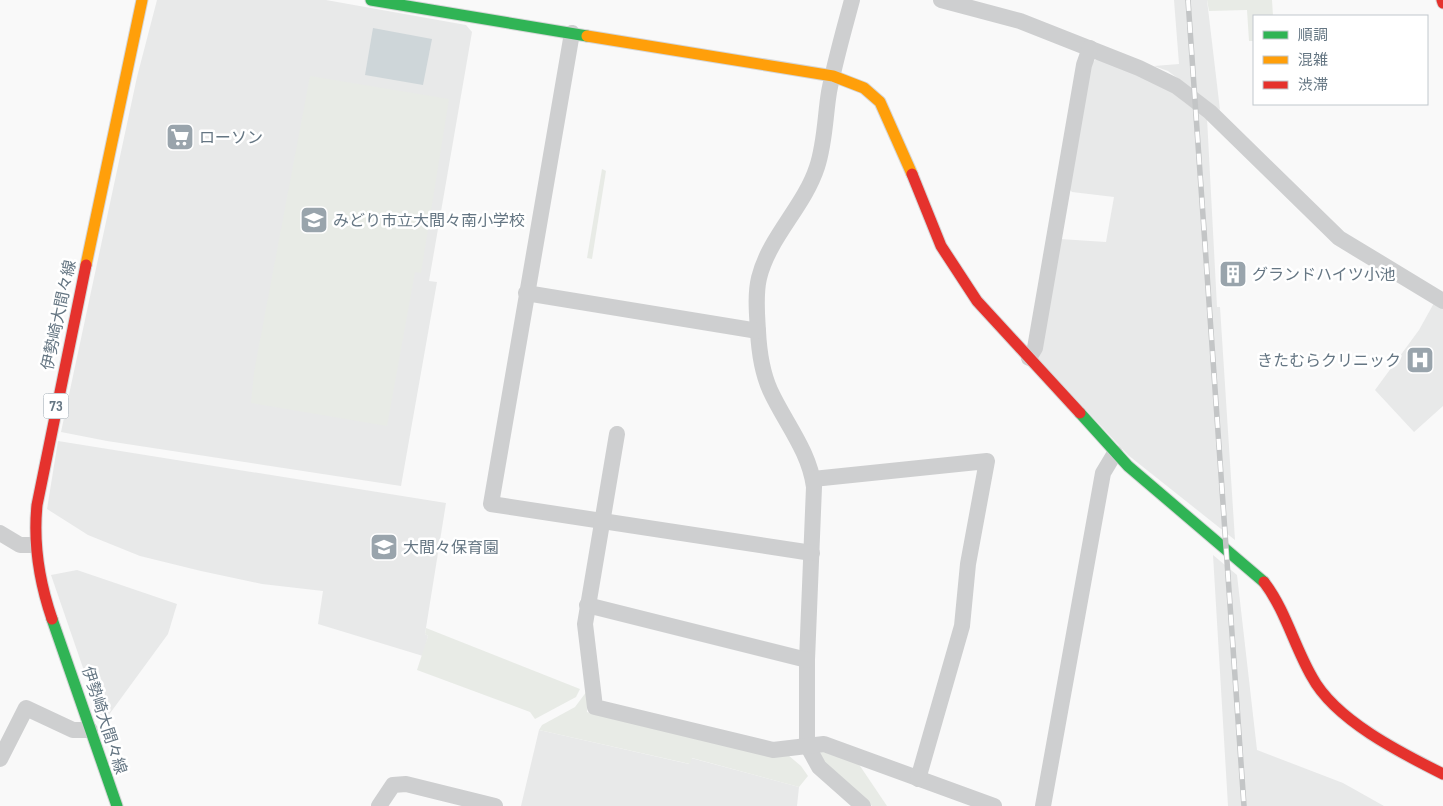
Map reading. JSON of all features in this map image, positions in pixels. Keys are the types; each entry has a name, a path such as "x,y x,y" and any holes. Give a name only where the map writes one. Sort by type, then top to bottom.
{"street":[{"name":"伊勢崎大間々線","path":"117,806 44,594 34,545 35,516 42,473 142,0"},
{"path":"371,0 833,76 864,88 880,102 944,251 977,301 1115,453 1243,562 1266,584 1282,610 1309,672 1321,690 1384,741 1417,762 1443,774"},
{"path":"852,0 833,76 821,150 811,185 773,247 760,276 757,288 761,358 770,390 801,446 813,479 807,660 807,745 819,768 863,806"},
{"path":"941,0 1020,21 1156,75 1186,93 1210,112 1339,238 1443,301"},
{"path":"572,33 491,504 812,553"},
{"path":"1029,358 1035,348 1084,65 1090,48"},
{"path":"526,293 758,331"},
{"path":"616,434 585,624 594,704 598,709 773,750 824,744 994,806"},
{"path":"1044,806 1102,473 1115,453"},
{"path":"813,479 987,461 968,564 962,626 918,778"},
{"path":"1,532 20,545 34,545"},
{"path":"587,605 807,660"},
{"path":"0,759 26,708 73,730 90,730"},
{"path":"379,806 384,794 393,785 406,784 496,806"}],"shaded area":[{"name":"みどり市立大間々南小学校","path":"157,0 326,0 466,25 472,32 429,281 437,282 401,486 107,441 61,432 137,77"},
{"path":"1174,0 1207,0 1220,110 1168,71 1154,66 1179,64"},
{"path":"1207,0 1272,0 1273,15 1253,15 1253,41 1249,41 1247,10 1209,11"},
{"path":"373,28 432,39 423,85 365,75"},
{"path":"1098,58 1169,88 1184,102 1207,118 1217,307 1220,307 1235,540 1128,455 1038,358 1060,239 1106,242 1114,197 1072,192 1068,188 1090,64"},
{"path":"310,76 449,99 421,273 415,272 387,426 251,403 254,372"},
{"path":"602,169 606,171 592,259 587,258"},
{"name":"きたむらクリニック","path":"1434,303 1443,309 1443,406 1414,432 1375,390 1419,330"},
{"path":"58,441 446,503 425,634 428,636 423,656 318,624 323,591 262,584 201,571 140,556 88,535 47,509"},
{"path":"1213,555 1237,575 1257,750 1343,783 1384,806 1228,806"},
{"path":"77,570 177,604 168,634 108,716 111,718 108,727 102,723 51,575"},
{"path":"426,628 580,689 576,697 535,719 530,712 417,670 428,636 425,634"},
{"path":"587,691 587,712 753,751 788,755 801,766 808,776 799,787 692,758 690,764 539,730 542,725 575,707"},
{"path":"539,730 689,764 691,758 799,787 797,806 521,806"},
{"path":"817,750 858,763 887,806 872,806 827,766"}],"railway":[{"path":"1188,0 1244,806"}],"traffic: fast":[{"path":"371,0 587,36"},
{"path":"1080,413 1128,466 1264,582"},
{"path":"52,619 117,806"}],"traffic: slow":[{"path":"86,265 142,0"},
{"path":"587,36 833,76 864,88 880,102 912,174"}],"traffic: jam":[{"path":"912,174 941,246 977,301 1080,413"},
{"path":"52,619 38,563 37,505 86,265"},
{"path":"1264,582 1272,593 1312,677 1336,707 1370,734 1443,774"}],"place":[{"name":"ローソン","path":"180,137"},
{"name":"みどり市立大間々南小学校","path":"314,220"},
{"name":"グランドハイツ小池","path":"1233,274"},
{"name":"きたむらクリニック","path":"1420,360"},
{"name":"大間々保育園","path":"384,547"}]}
